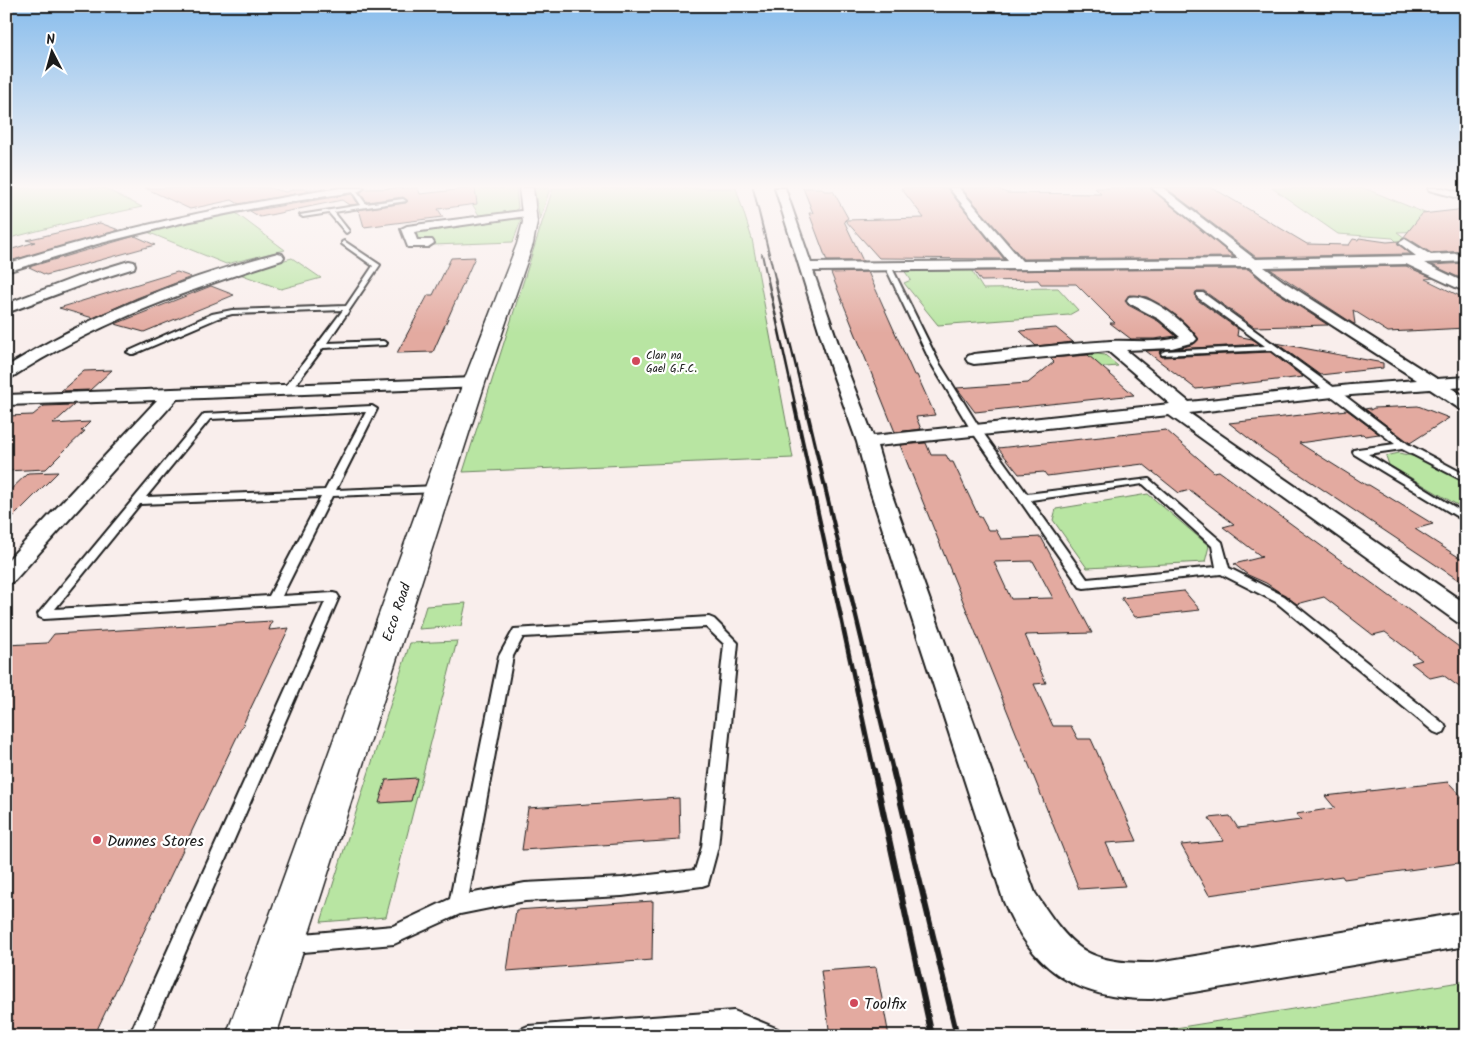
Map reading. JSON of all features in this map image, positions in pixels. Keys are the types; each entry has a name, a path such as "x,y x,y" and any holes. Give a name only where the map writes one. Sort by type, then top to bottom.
{"street":[{"path":"6,268 116,237"},
{"path":"410,237 412,244 428,243"},
{"name":"Ecco Road","path":"251,1036 474,382 527,237"},
{"path":"796,237 839,369 866,442 879,487 1021,902 1057,953 1087,973 1127,982 1166,980 1249,964 1466,929"},
{"path":"994,237 1018,265"},
{"path":"1218,237 1278,284 1466,405"},
{"path":"1405,243 1430,260"},
{"path":"6,374 103,320 135,306 208,279 278,257"},
{"path":"806,267 1408,261 1466,257"},
{"path":"1408,261 1466,288"},
{"path":"6,309 82,280 129,265"},
{"path":"974,359 1111,346 1184,342 1189,339 1184,332 1151,307 1134,300"},
{"path":"1111,346 1178,408 1466,616"},
{"path":"6,400 474,382"},
{"path":"866,442 1333,392 1466,382"},
{"path":"6,576 172,394"}],"lane":[{"path":"287,390 321,346 377,265 344,244"},
{"path":"888,266 935,363 976,430 1084,584 1223,570 1280,599 1439,728"},
{"path":"1200,295 1404,446 1466,479"},
{"path":"131,352 215,316 232,312 348,308"},
{"path":"321,346 383,343"},
{"path":"1166,353 1271,348"},
{"path":"139,1036 333,597 273,601 44,614 207,416 372,409 273,601"},
{"path":"1404,446 1358,452 1466,519"},
{"path":"1023,498 1146,481 1218,545 1223,570"},
{"path":"137,502 438,489"},
{"path":"283,945 394,935 458,905 525,892 622,887 702,878 710,846 731,643 708,622 519,632 506,656 458,905"},
{"path":"528,1036 734,1021 771,1036"}],"green space":[{"path":"159,237 267,237 285,250 226,264"},
{"path":"417,237 515,237 513,242 433,245 434,240 418,239"},
{"name":"Clan na Gael G.F.C.","path":"538,237 751,237 793,458 463,472"},
{"path":"1374,237 1403,237 1412,243 1398,243 1393,238"},
{"path":"292,258 321,278 281,289 237,273"},
{"path":"970,268 983,289 1058,288 1078,310 1069,315 938,325 904,283 911,280 903,269"},
{"path":"1105,355 1118,366 1082,369 1066,356"},
{"path":"1399,453 1420,458 1466,482 1466,510 1389,465 1386,456"},
{"path":"1148,494 1209,546 1205,562 1087,568 1053,520 1056,509"},
{"path":"466,603 461,626 419,629 426,606"},
{"path":"457,641 386,917 321,922 410,643"},
{"path":"1466,981 1466,1036 1126,1036"}],"building":[{"path":"41,237 96,237 14,260 6,256 6,251 35,242 26,240"},
{"path":"133,237 155,245 46,275 29,267"},
{"path":"818,237 851,237 863,261 827,261"},
{"path":"860,237 986,237 1004,259 879,258"},
{"path":"1003,237 1209,237 1234,257 1023,259"},
{"path":"1229,237 1295,237 1307,244 1349,245 1353,239 1358,240 1359,238 1387,242 1399,241 1398,244 1411,254 1256,257"},
{"path":"1404,237 1466,237 1466,251 1431,253 1406,237 1403,238"},
{"path":"475,257 433,352 397,353 428,295 433,295 451,258"},
{"path":"1466,263 1466,277 1458,277 1432,265"},
{"path":"1406,266 1433,278 1425,279 1466,299 1466,328 1388,332 1353,310 1354,324 1270,269"},
{"path":"1248,269 1272,289 1328,325 1254,327 1204,291 1197,291 1195,293 1196,299 1238,329 1237,336 1252,339 1260,344 1177,349 1194,344 1198,338 1177,316 1147,297 1129,295 1125,301 1128,305 1158,321 1176,336 1154,339 1131,339 1110,323 1115,323 1076,284 1041,284 1038,280 981,281 974,271"},
{"path":"177,272 191,277 93,318 59,308"},
{"path":"868,272 914,375 917,375 935,415 916,417 921,429 895,432 831,273"},
{"path":"211,286 234,295 144,332 115,324"},
{"path":"1056,328 1073,342 1036,346 1020,331"},
{"path":"1276,343 1383,363 1383,368 1320,375"},
{"path":"1162,350 1159,352 1162,357 1270,352 1303,377 1196,389 1146,351"},
{"path":"1088,355 1134,395 975,412 957,388 1028,383 1054,362 1050,358"},
{"path":"112,370 90,390 61,391 84,371"},
{"path":"74,405 53,424 90,422 81,431 85,431 46,469 6,471 6,416 33,415 44,406"},
{"path":"1418,406 1449,418 1410,443 1365,409 1370,408 1370,410 1374,408"},
{"path":"1347,410 1379,434 1365,436 1363,434 1299,443 1433,524 1415,529 1460,558 1466,557 1466,585 1265,451 1229,423"},
{"path":"1166,430 1214,472 1219,471 1466,652 1466,692 1443,675 1430,678 1411,663 1422,660 1385,632 1373,635 1324,597 1297,604 1266,583 1248,575 1234,564 1262,557 1223,527 1234,524 1190,490 1179,493 1143,464 1047,476 1044,472 1019,474 998,448"},
{"path":"926,443 931,455 946,455 950,462 953,462 979,517 981,517 988,530 996,530 1001,539 1041,537 1092,633 1025,635 1046,683 1034,684 1053,726 1071,726 1078,739 1091,739 1137,841 1106,843 1125,886 1079,889 900,445","holes":["1033,561 1053,598 1011,599 994,562"]},
{"path":"58,472 6,524 6,494 28,473"},
{"path":"1184,591 1200,610 1135,617 1121,598"},
{"name":"Dunnes Stores","path":"272,621 269,630 289,628 94,1036 6,1036 6,645 47,643 54,634"},
{"path":"417,778 411,801 379,803 386,780"},
{"path":"1448,782 1466,801 1466,862 1344,879 1342,876 1209,895 1181,845 1224,841 1209,818 1230,816 1238,828 1301,820 1296,814 1335,808 1325,796"},
{"path":"679,798 680,840 522,850 528,808"},
{"path":"653,901 652,960 507,971 516,910"},
{"name":"Toolfix","path":"876,967 889,1036 830,1036 821,971"}],"railway":[{"path":"765,237 776,282"},
{"path":"762,254 768,282"},
{"path":"768,281 795,404"},
{"path":"775,281 805,404"},
{"path":"794,403 829,563"},
{"path":"805,403 843,563"},
{"path":"829,562 874,771"},
{"path":"843,562 893,771"},
{"path":"874,770 932,1036"},
{"path":"893,770 957,1036"}],"place":[{"name":"Clan na Gael G.F.C.","path":"636,361"},
{"name":"Dunnes Stores","path":"97,840"},
{"name":"Toolfix","path":"854,1003"}]}
